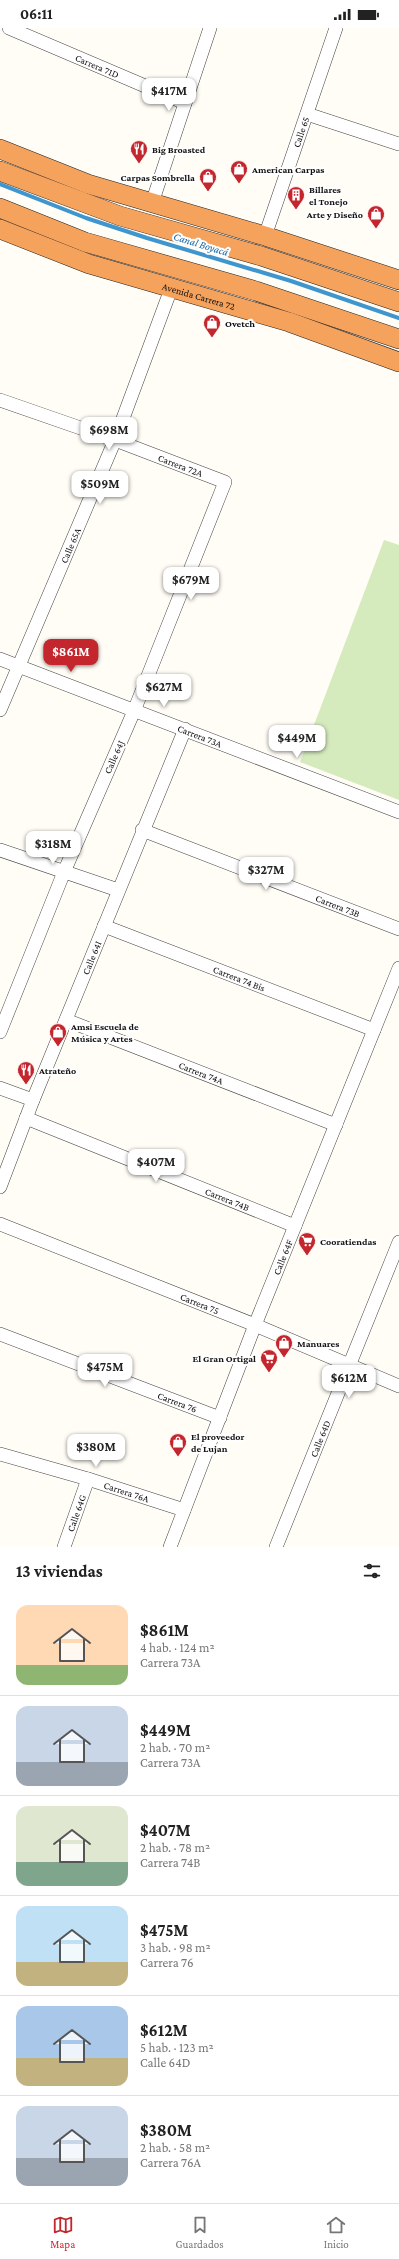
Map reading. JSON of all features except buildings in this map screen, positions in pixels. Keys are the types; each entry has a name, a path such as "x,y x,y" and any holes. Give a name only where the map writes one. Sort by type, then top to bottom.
{"highway":[{"path":"0,149 88,184 265,236 399,280"},
{"path":"0,171 120,216 261,256 394,300"},
{"name":"Avenida Carrera 72","path":"0,208 85,242 256,291 399,339"},
{"name":"Avenida Carrera 72","path":"0,229 90,264 171,289 289,322 399,362"},
{"path":"363,268 394,300"},
{"path":"289,322 329,315"}],"street":[{"name":"Carrera 71D","path":"10,28 185,103"},
{"path":"152,203 210,28"},
{"name":"Calle 65","path":"265,236 336,28"},
{"path":"307,114 399,144"},
{"name":"Calle 65A","path":"0,710 115,440 171,289"},
{"name":"Carrera 72A","path":"0,400 115,440 225,482"},
{"name":"Calle 64J","path":"0,1032 64,872 134,711 225,482"},
{"name":"Carrera 73A","path":"0,659 399,812"},
{"name":"Calle 64I","path":"0,1187 33,1100 142,830 185,729"},
{"name":"Carrera 73B","path":"142,830 399,929"},
{"path":"0,850 118,890"},
{"name":"Carrera 74 Bis","path":"104,926 374,1030"},
{"name":"Calle 64F","path":"170,1547 255,1325 399,968"},
{"name":"Carrera 74A","path":"66,1020 336,1125"},
{"path":"0,1088 33,1100"},
{"name":"Carrera 74B","path":"26,1118 295,1226"},
{"name":"Carrera 75","path":"0,1224 255,1325 399,1386"},
{"name":"Calle 64D","path":"276,1547 399,1242"},
{"name":"Carrera 76","path":"0,1334 220,1418"},
{"name":"Carrera 76A","path":"0,1454 88,1479 184,1510"},
{"name":"Calle 64G","path":"64,1547 88,1479"}],"green space":[{"path":"384,540 399,545 399,800 300,762"}],"waterway":[{"name":"Canal Boyacá","path":"0,184 86,218 291,281 399,318"}],"place":[{"name":"Big Broasted","path":"139,164"},
{"name":"American Carpas","path":"239,184"},
{"name":"Carpas Sombrella","path":"208,192"},
{"name":"Billares el Tonejo","path":"296,210"},
{"name":"Arte y Diseño","path":"376,229"},
{"name":"Ovetch","path":"212,338"},
{"name":"Amsi Escuela de Música y Artes","path":"58,1047"},
{"name":"Atrateño","path":"26,1085"},
{"name":"Cooratiendas","path":"307,1256"},
{"name":"Manuares","path":"284,1358"},
{"name":"El Gran Ortigal","path":"269,1373"},
{"name":"El proveedor de Lujan","path":"178,1457"}]}
